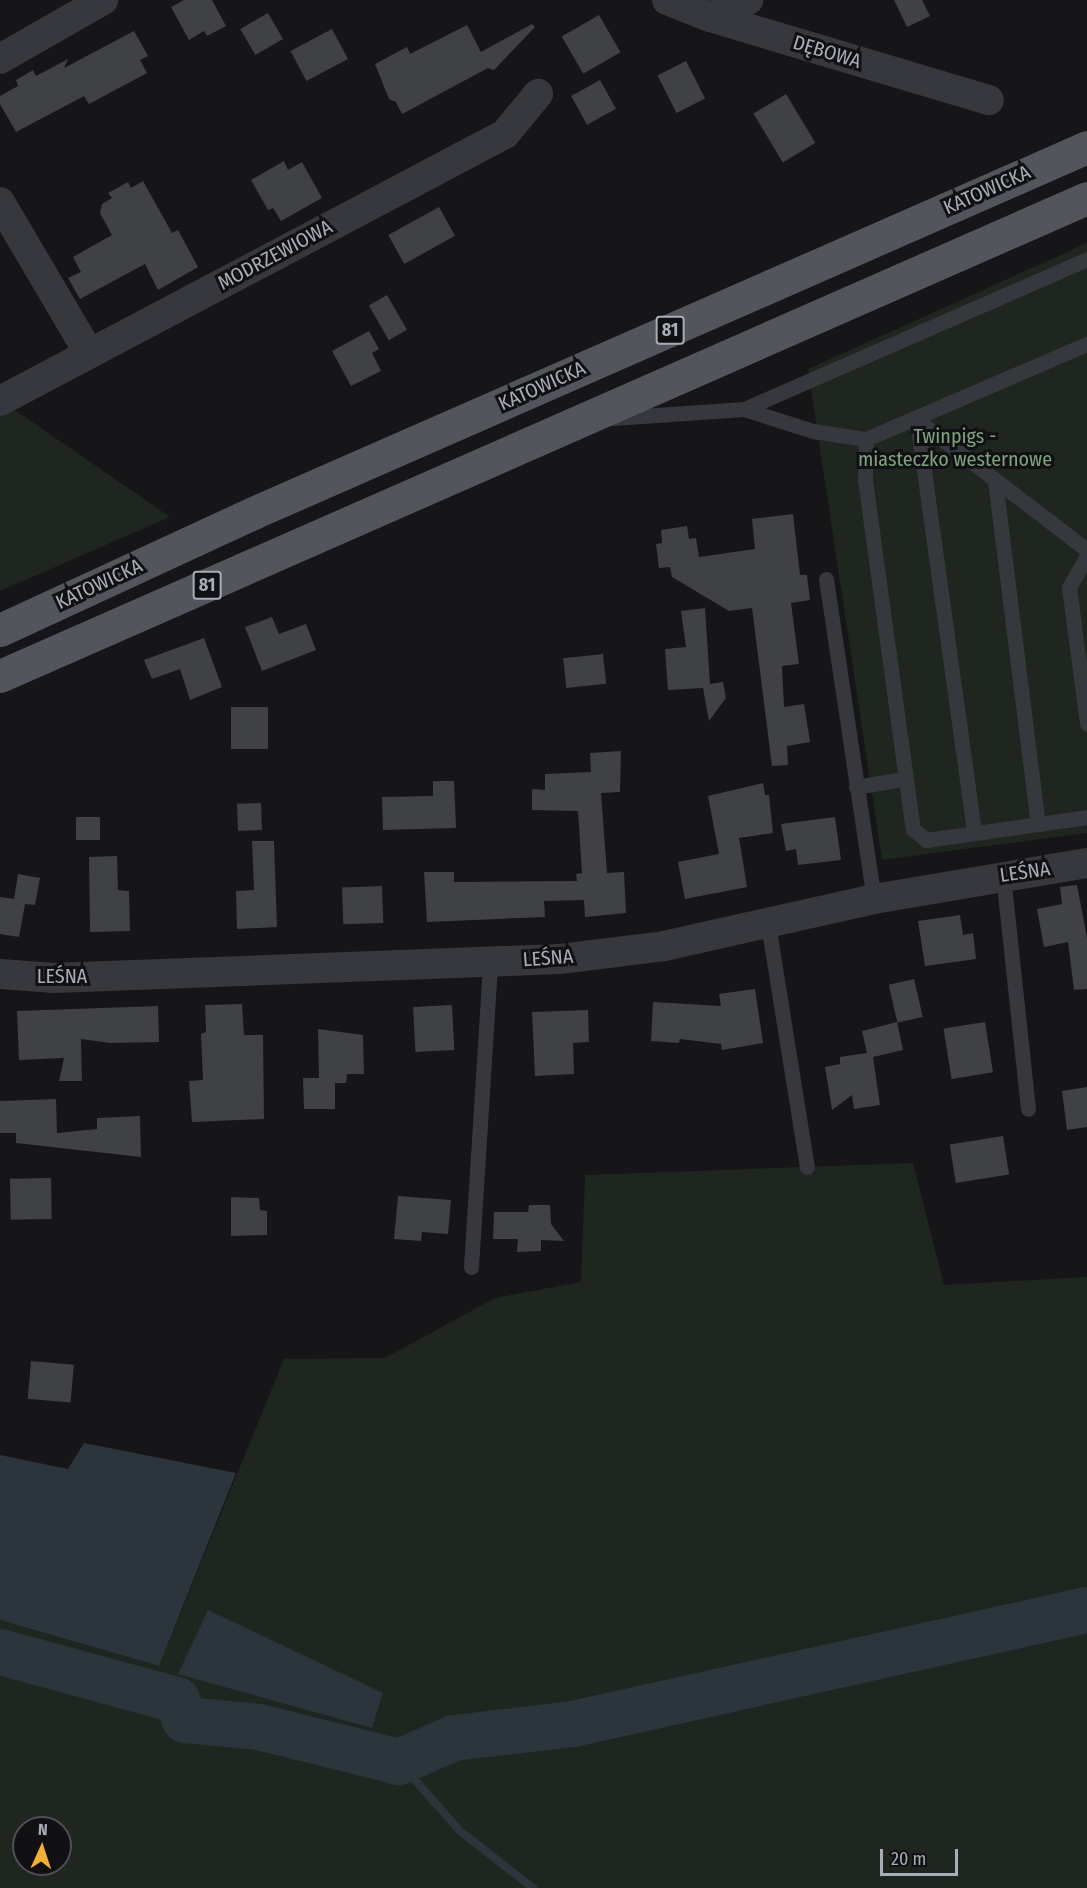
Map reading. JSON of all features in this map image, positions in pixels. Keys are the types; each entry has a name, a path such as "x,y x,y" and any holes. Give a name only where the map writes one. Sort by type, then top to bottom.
{"main road":[{"name":"KATOWICKA","path":"0,630 253,513 1087,147"},
{"name":"81","path":"0,676 1087,198"}],"street":[{"path":"0,59 103,0"},
{"name":"DĘBOWA","path":"667,0 710,17 989,100"},
{"path":"710,17 748,0"},
{"name":"MODRZEWIOWA","path":"0,401 505,134 538,94"},
{"path":"0,202 89,353"},
{"name":"LEŚNA","path":"0,974 54,978 560,959 664,946 874,899 1003,875 1087,863"}],"lane":[{"path":"580,421 744,410 1087,259"},
{"path":"744,410 813,431 866,439 917,420 1087,344"},
{"path":"917,420 1087,550"},
{"path":"917,420 974,833"},
{"path":"866,439 865,480 903,779 913,828 926,840 1087,817"},
{"path":"995,480 1038,824"},
{"path":"1087,556 1069,587 1087,724"},
{"path":"826,579 874,899"},
{"path":"856,787 903,779"},
{"path":"1003,875 1028,1110"},
{"path":"768,924 807,1167"},
{"path":"471,1267 490,961"}],"green space":[{"name":"Twinpigs - miasteczko westernowe","path":"1087,243 1087,833 882,860 808,369"},
{"path":"12,408 170,517 0,591 0,416"},
{"path":"913,1163 944,1285 1087,1277 1087,1888 0,1888 0,1620 159,1666 284,1359 385,1358 495,1298 581,1282 585,1175"}],"shaded area":[{"path":"84,1443 236,1473 159,1666 0,1620 0,1455 68,1469"},
{"path":"208,1610 383,1693 372,1728 178,1674"}],"building":[{"path":"184,0 212,0 226,26 207,36 204,31 189,40 171,7"},
{"path":"894,0 922,0 930,16 907,27"},
{"path":"268,13 283,39 255,55 240,29"},
{"path":"599,15 620,52 583,74 562,36"},
{"path":"532,24 535,27 494,70 488,68 402,114 396,102 389,99 375,64 407,47 410,54 467,25 481,52"},
{"path":"332,29 348,59 306,81 291,51"},
{"path":"134,31 148,56 140,60 147,73 89,104 84,96 16,132 0,104 0,96 18,86 16,80 33,70 36,76 68,59 64,68"},
{"path":"686,61 705,98 677,113 657,76"},
{"path":"600,80 616,109 587,125 571,96"},
{"path":"786,94 815,143 783,162 753,114"},
{"path":"284,161 288,170 302,162 322,198 281,221 273,208 268,210 251,180"},
{"path":"143,181 172,233 178,230 198,267 158,290 145,264 80,299 68,278 81,272 73,257 112,235 100,213 102,204 112,198 108,193 128,182 131,188"},
{"path":"439,207 455,236 404,264 388,235"},
{"path":"387,295 407,330 389,340 369,306"},
{"path":"369,331 379,349 372,353 381,371 351,386 332,351"},
{"path":"793,514 800,575 807,575 810,600 791,603 799,664 782,666 784,707 804,704 810,742 787,746 788,765 772,766 752,608 729,611 672,577 670,567 659,568 656,544 662,543 661,530 687,526 689,539 696,538 699,557 755,549 752,519"},
{"path":"705,608 710,684 723,682 726,698 709,721 703,688 668,690 665,649 686,647 681,611"},
{"path":"272,617 279,634 306,624 316,650 262,671 245,627"},
{"path":"204,638 222,687 190,700 180,669 152,679 144,660"},
{"path":"603,654 606,684 566,688 563,658"},
{"path":"231,707 268,707 268,749 231,749"},
{"path":"621,751 620,792 601,793 607,873 624,872 626,913 585,917 584,900 544,901 545,917 427,922 424,872 454,872 454,882 577,881 576,874 582,873 578,811 532,810 532,789 545,790 545,774 591,772 590,753"},
{"path":"433,781 454,781 456,828 383,830 382,797 433,796"},
{"path":"763,783 765,795 769,795 773,833 739,838 747,887 685,899 678,862 719,854 708,796"},
{"path":"261,803 262,830 238,831 237,804"},
{"path":"76,817 100,817 100,840 76,840"},
{"path":"835,817 841,860 798,865 796,849 786,851 781,824"},
{"path":"252,841 274,841 277,927 237,929 236,891 254,890"},
{"path":"117,856 118,890 129,891 130,931 90,932 89,857"},
{"path":"18,874 40,878 35,905 25,904 19,937 0,934 0,897 14,899"},
{"path":"1077,885 1087,938 1087,989 1074,990 1068,942 1044,947 1037,909 1062,904 1060,887"},
{"path":"382,886 383,923 343,924 342,887"},
{"path":"960,915 963,935 973,933 976,959 925,966 918,921"},
{"path":"914,979 923,1017 897,1023 889,985"},
{"path":"755,989 763,1043 722,1050 721,1044 680,1039 679,1043 651,1041 653,1002 721,1006 719,994"},
{"path":"242,1004 244,1035 263,1035 264,1119 192,1122 189,1081 203,1080 201,1034 206,1032 205,1005"},
{"path":"452,1005 454,1050 415,1052 413,1007"},
{"path":"158,1006 159,1042 110,1043 81,1039 82,1081 59,1081 64,1058 19,1060 17,1011"},
{"path":"588,1010 589,1042 573,1043 574,1074 535,1076 532,1012"},
{"path":"897,1022 903,1050 873,1057 880,1105 854,1109 852,1095 832,1110 825,1067 840,1064 840,1057 867,1053 862,1031"},
{"path":"985,1022 993,1072 951,1079 944,1029"},
{"path":"318,1029 363,1035 364,1074 347,1074 346,1083 335,1083 335,1109 304,1109 303,1078 319,1078"},
{"path":"1087,1087 1087,1127 1067,1130 1062,1091"},
{"path":"56,1099 57,1133 97,1129 97,1118 140,1116 141,1157 16,1143 16,1133 0,1133 0,1101"},
{"path":"1003,1136 1009,1175 956,1183 950,1144"},
{"path":"51,1178 52,1219 11,1220 10,1179"},
{"path":"398,1196 451,1200 448,1234 422,1232 421,1241 394,1239"},
{"path":"231,1197 259,1198 260,1210 267,1211 267,1235 231,1236"},
{"path":"529,1205 550,1205 551,1224 564,1241 541,1240 541,1251 517,1252 518,1239 493,1239 494,1212 528,1212"},
{"path":"31,1361 74,1365 71,1403 28,1399"}],"waterway":[{"path":"0,1652 177,1700 185,1720 259,1727 399,1762 454,1738 573,1724 1087,1610"},
{"path":"399,1762 460,1831 533,1888"}]}
